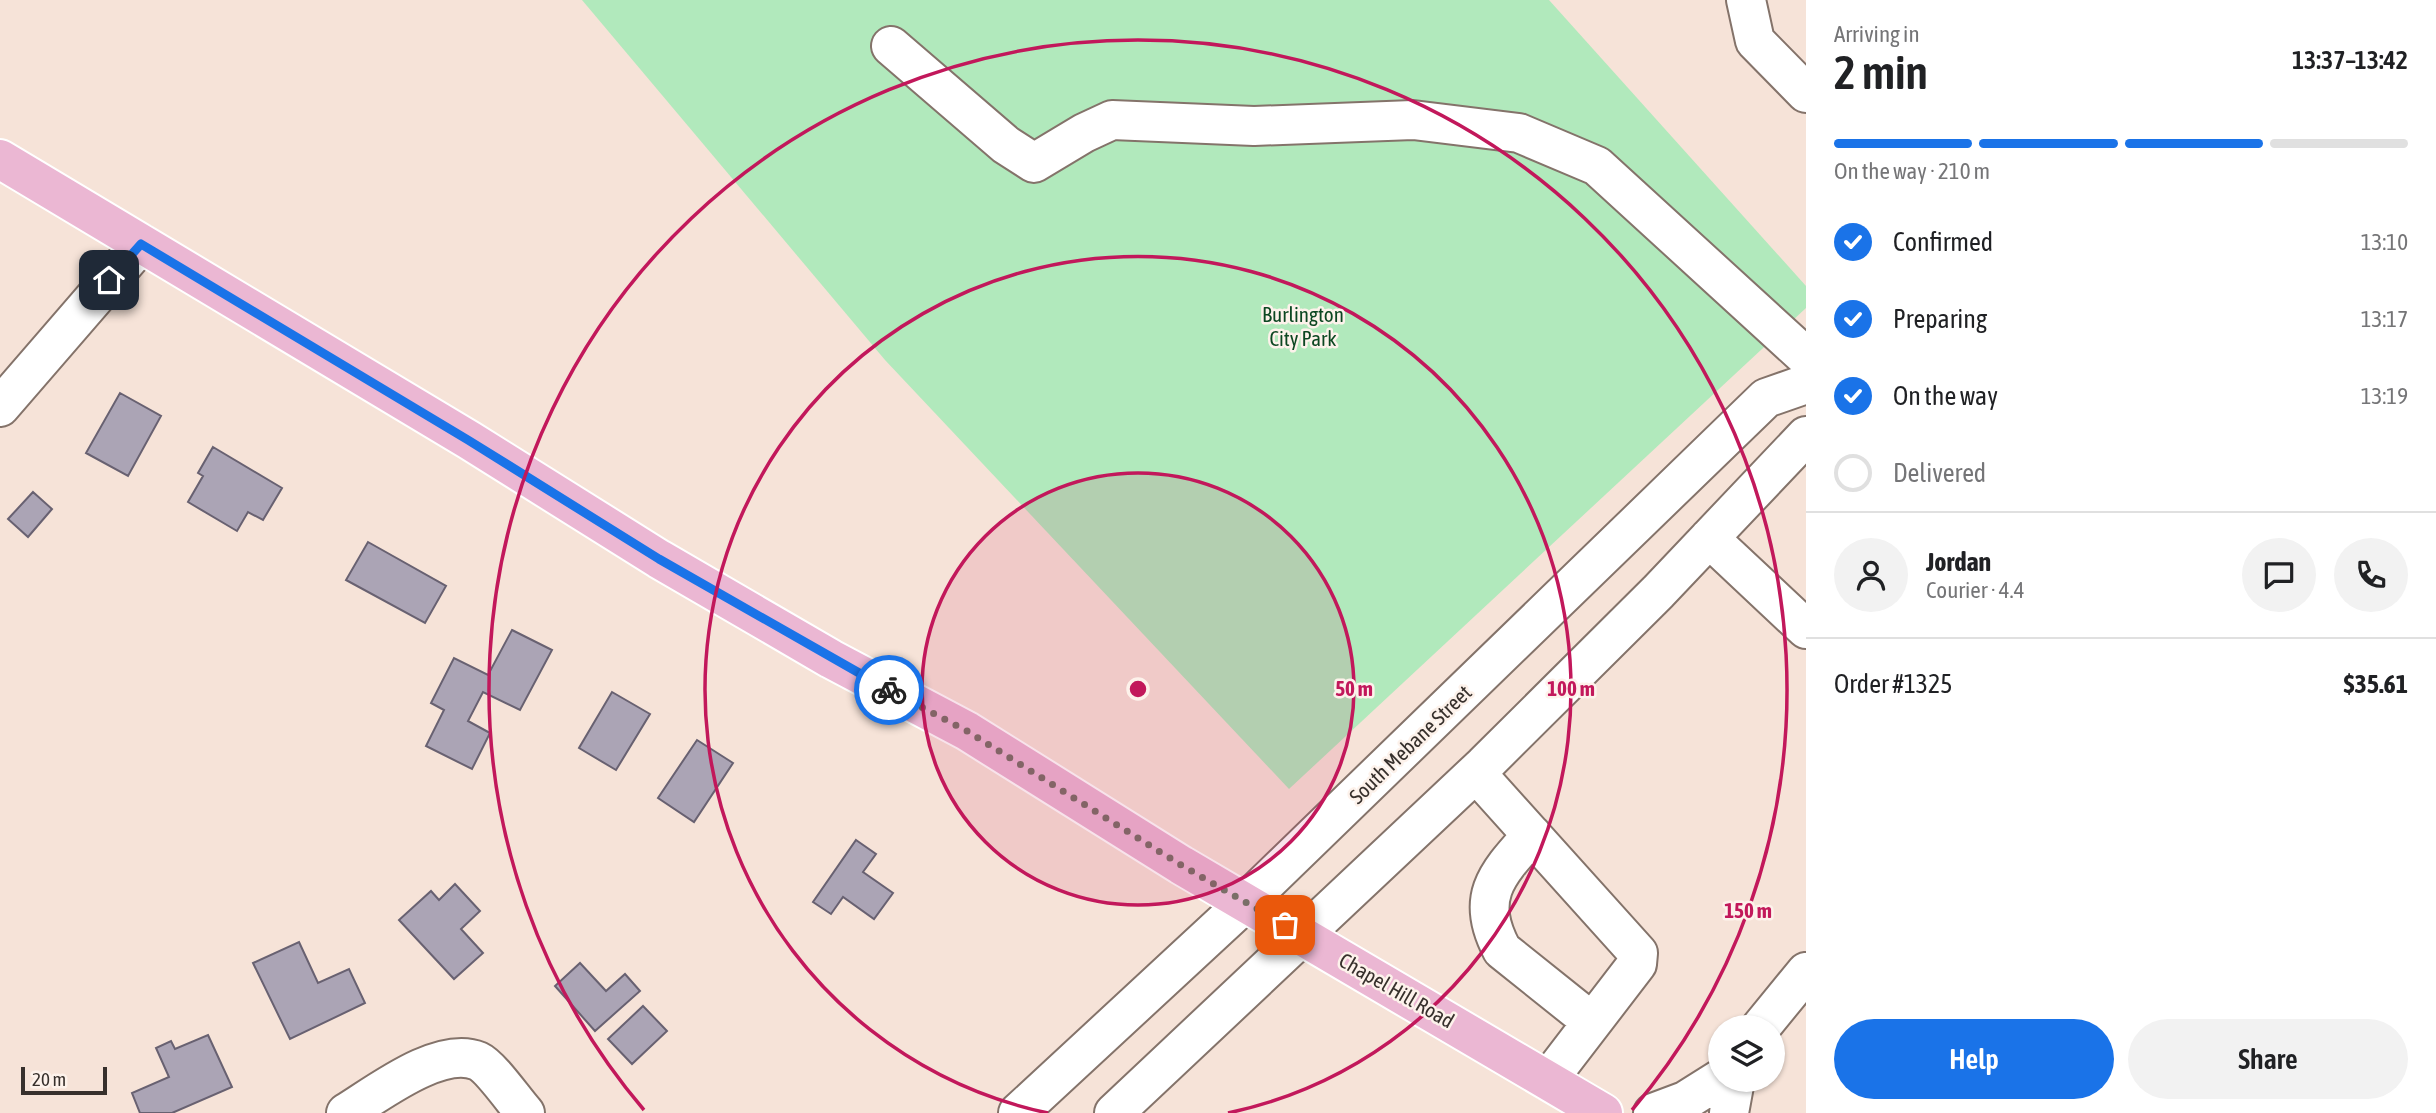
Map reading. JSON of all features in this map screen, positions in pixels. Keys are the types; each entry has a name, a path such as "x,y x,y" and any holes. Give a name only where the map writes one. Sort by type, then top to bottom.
{"main road":[{"name":"Chapel Hill Road","path":"0,159 468,440 659,559 831,659 967,731 1181,865 1247,901 1303,937 1603,1113"}],"street":[{"path":"1746,0 1755,41 1806,93"},
{"path":"891,46 1006,145 1034,163 1083,133 1112,120 1254,126 1413,120 1519,133 1597,166 1806,357"},
{"path":"0,407 141,244"},
{"name":"South Mebane Street","path":"1018,1113 1247,901 1766,398 1806,384"},
{"path":"1114,1113 1476,774 1806,436"},
{"path":"1709,538 1806,629"},
{"path":"1476,774 1639,953 1637,964 1548,1080"},
{"path":"1532,835 1491,884 1489,910 1495,936 1502,950 1592,1022"},
{"path":"1771,1015 1806,972"},
{"path":"345,1113 431,1063 444,1061 479,1061 525,1113"},
{"path":"1653,1113 1685,1101 1708,1087"},
{"path":"1729,1113 1733,1092"}],"green space":[{"name":"Burlington City Park","path":"582,0 1549,0 1806,286 1806,308 1289,789 885,360"}],"building":[{"path":"120,393 161,416 128,476 86,453"},
{"path":"213,447 282,488 263,520 248,512 237,531 188,502 203,476 198,473"},
{"path":"33,492 52,509 28,537 8,519"},
{"path":"368,542 446,586 425,623 346,580"},
{"path":"512,630 552,650 520,710 483,692 468,721 490,733 472,769 426,746 444,710 431,703 454,658 488,675"},
{"path":"612,692 650,714 616,770 579,748"},
{"path":"697,740 733,763 694,822 658,798"},
{"path":"856,840 876,854 863,872 893,893 874,919 843,897 831,914 813,902"},
{"path":"455,884 480,911 461,929 483,953 454,979 399,920 431,891 439,900"},
{"path":"299,942 318,983 349,969 365,1003 290,1039 253,963"},
{"path":"580,963 606,991 625,974 640,991 595,1031 555,986"},
{"path":"643,1006 667,1031 632,1064 608,1039"},
{"path":"208,1035 232,1087 172,1113 140,1113 132,1093 169,1077 156,1048 171,1041 175,1049"}],"way so far":[{"path":"889,690 967,731 1181,865 1285,925"}],"route":[{"path":"109,280 141,244 468,440 659,559 889,690"}]}
